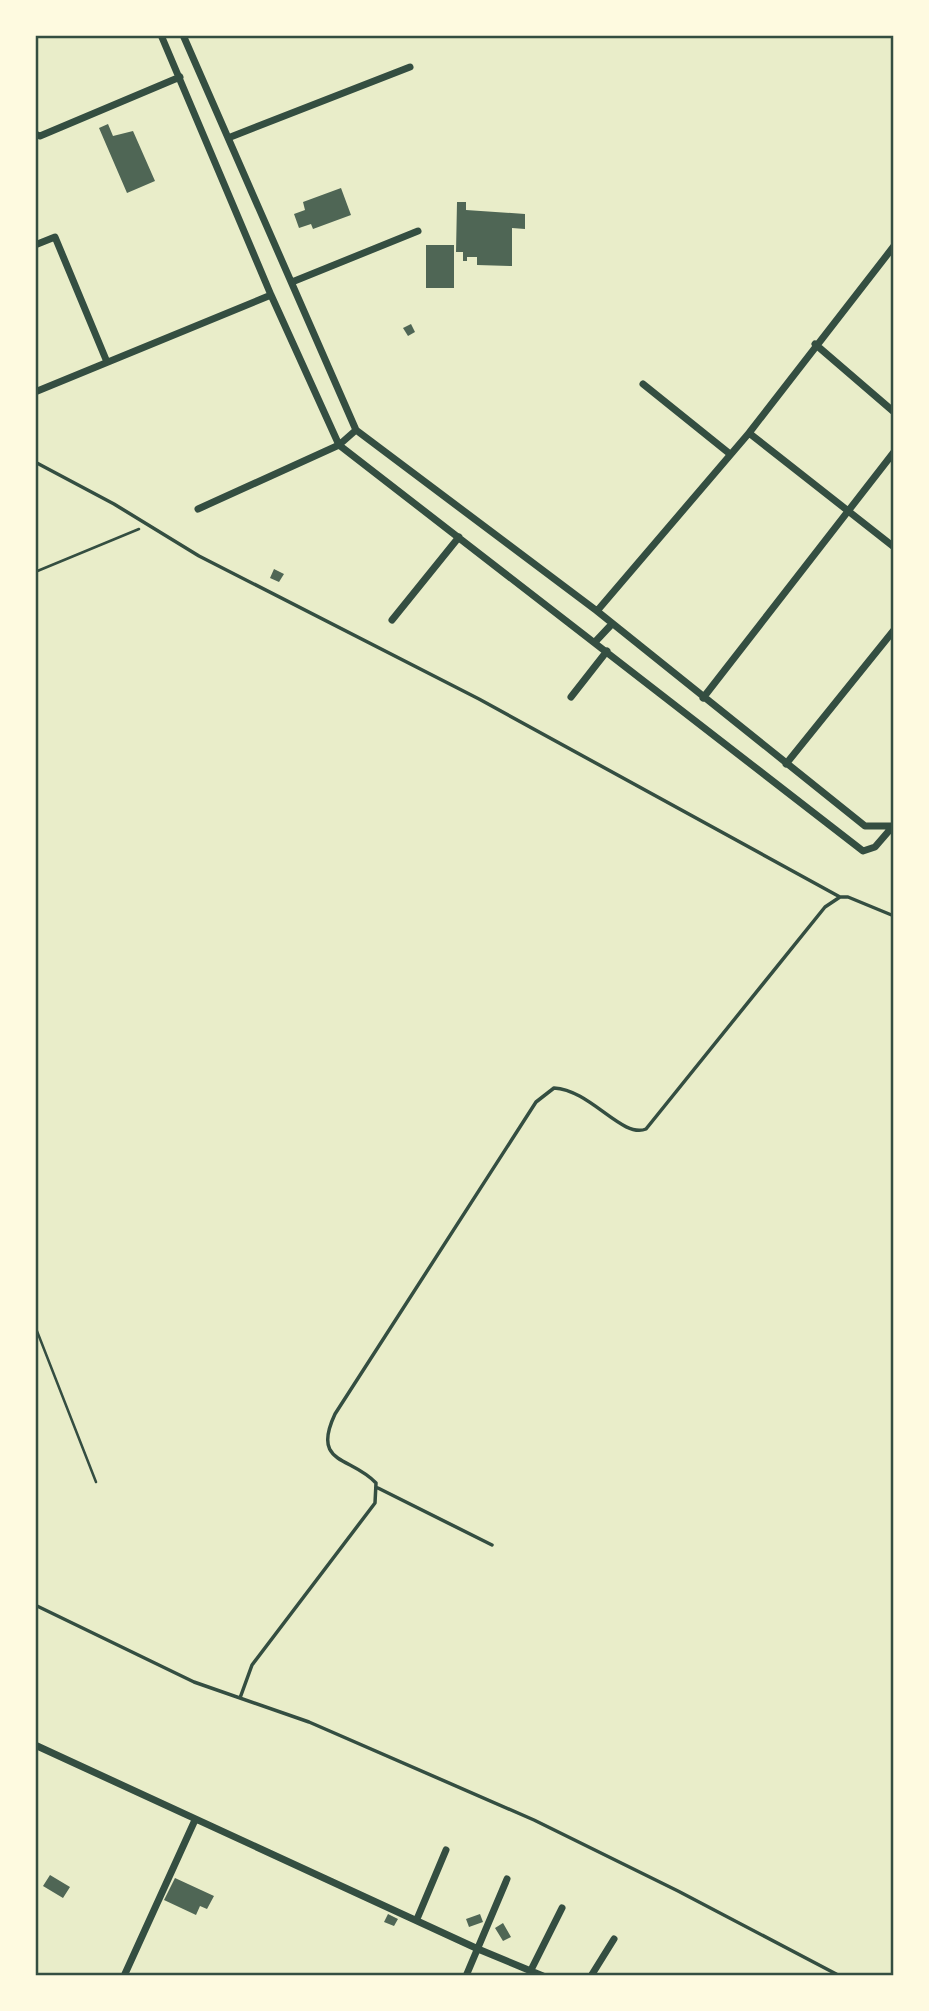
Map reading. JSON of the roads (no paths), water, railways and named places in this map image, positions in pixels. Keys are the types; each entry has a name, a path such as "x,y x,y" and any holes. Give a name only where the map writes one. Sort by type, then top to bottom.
{"street":[{"path":"162,35 271,295 339,445 863,851 874,847 894,825"},
{"path":"183,35 356,430 597,611 611,625 865,826 894,825"},
{"path":"229,138 411,67"},
{"path":"35,134 40,136 180,77"},
{"path":"292,282 418,231"},
{"path":"35,245 55,237 107,362"},
{"path":"597,611 749,433 894,246"},
{"path":"35,392 271,295"},
{"path":"816,344 894,412"},
{"path":"643,384 730,454"},
{"path":"198,509 339,445 356,430"},
{"path":"749,433 894,547"},
{"path":"703,698 894,452"},
{"path":"392,620 458,537"},
{"path":"595,642 611,625"},
{"path":"786,764 894,630"},
{"path":"571,697 607,651"},
{"path":"35,1745 478,1949 543,1976"},
{"path":"124,1976 195,1820"},
{"path":"417,1919 446,1850"},
{"path":"466,1976 507,1879"},
{"path":"531,1970 562,1908"},
{"path":"591,1976 614,1939"}],"lane":[{"path":"35,462 246,581 467,692 840,897 859,899 894,916"},
{"path":"492,1545 377,1488 371,1478 331,1453 327,1444 330,1426 536,1102 554,1088 566,1089 588,1099 626,1129 640,1132 646,1129 825,907 840,897"},
{"path":"240,1698 252,1665 375,1503 377,1488"},
{"path":"35,1605 187,1678 386,1754 534,1821 678,1891 840,1976"}]}
